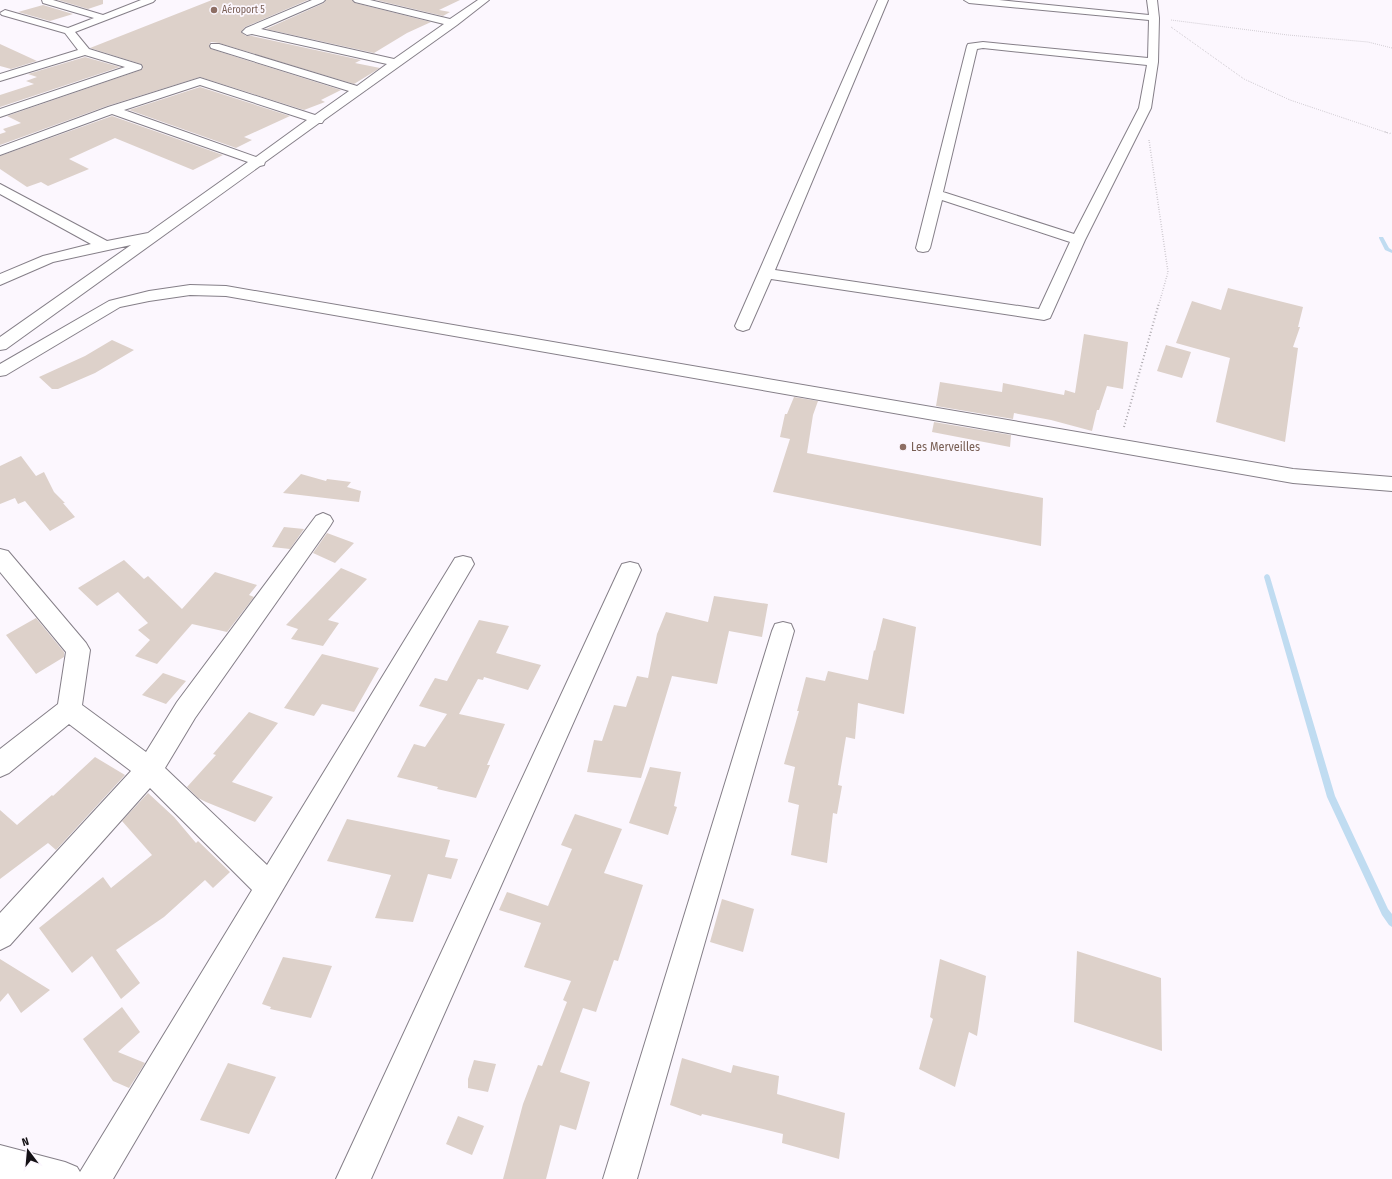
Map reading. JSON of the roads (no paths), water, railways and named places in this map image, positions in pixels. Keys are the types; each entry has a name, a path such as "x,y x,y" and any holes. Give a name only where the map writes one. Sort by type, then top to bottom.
{"street":[{"path":"68,32 150,0"},
{"path":"320,0 215,46 359,90"},
{"path":"358,0 453,23"},
{"path":"0,345 318,120 484,0"},
{"path":"742,326 883,0"},
{"path":"968,0 1154,18"},
{"path":"765,273 1044,315 1078,240 1145,108 1153,62 1154,18 1152,0"},
{"path":"45,1 104,18"},
{"path":"2,14 26,7"},
{"path":"0,113 137,67 85,51 68,32 2,14"},
{"path":"250,30 396,63"},
{"path":"923,248 972,46 983,45 1153,62"},
{"path":"0,78 85,51"},
{"path":"0,151 112,110 200,81 318,120"},
{"path":"112,110 259,162"},
{"path":"0,188 104,245"},
{"path":"937,194 1078,240"},
{"path":"0,280 48,260 104,245 156,235"},
{"path":"0,371 115,304 149,296 190,290 226,291 1294,476 1392,484"},
{"path":"0,935 149,770 186,710 323,521"},
{"path":"0,557 78,650 69,709 0,765"},
{"path":"94,1179 463,564"},
{"path":"353,1179 630,570"},
{"path":"620,1179 783,631"},
{"path":"69,709 149,770 269,888"},
{"path":"0,1162 65,1179"}],"waterway":[{"path":"1381,238 1387,249 1392,252"},
{"path":"1267,577 1331,797 1385,912 1392,922"}],"place":[{"name":"Aéroport 5","path":"214,10"},
{"name":"Les Merveilles","path":"903,447"}]}
